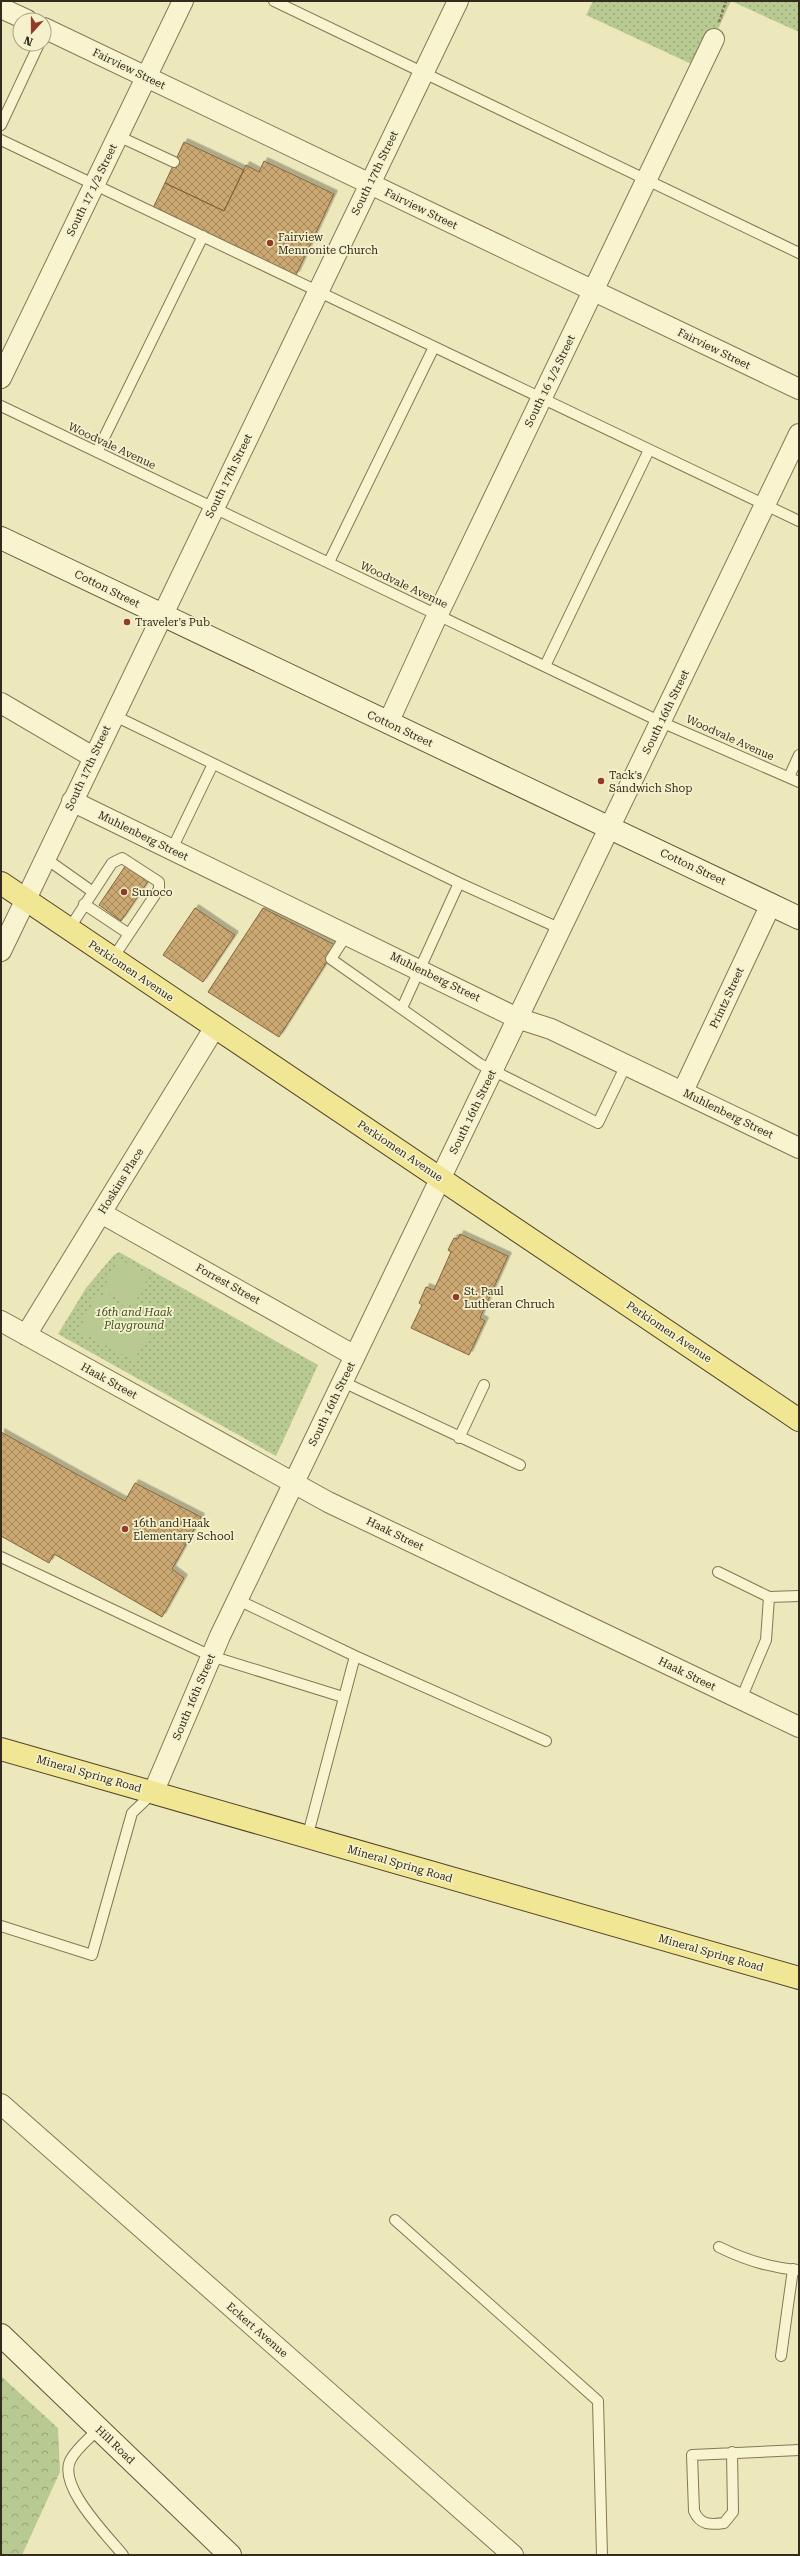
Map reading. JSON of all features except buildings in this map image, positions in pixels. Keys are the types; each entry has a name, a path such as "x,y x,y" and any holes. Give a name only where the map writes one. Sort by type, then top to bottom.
{"main road":[{"name":"Perkiomen Avenue","path":"1,884 441,1178 799,1420"},
{"name":"Mineral Spring Road","path":"1,1749 799,1978"}],"street":[{"name":"South 17 1/2 Street","path":"1,378 183,1"},
{"name":"South 17th Street","path":"1,951 161,615 458,1"},
{"path":"1,8 12,13"},
{"name":"Fairview Street","path":"52,38 147,77 799,389"},
{"name":"South 16 1/2 Street","path":"388,723 438,614 714,39"},
{"name":"South 16th Street","path":"153,1793 211,1656 799,434"},
{"name":"Cotton Street","path":"1,538 799,918"},
{"path":"1,703 93,757"},
{"name":"Muhlenberg Street","path":"72,801 517,1018 551,1029 683,1091 799,1148"},
{"name":"Printz Street","path":"683,1091 771,904"},
{"name":"Hoskins Place","path":"26,1335 216,1027"},
{"name":"Forrest Street","path":"101,1213 355,1356"},
{"name":"Haak Street","path":"1,1321 328,1502 799,1727"},
{"name":"Eckert Avenue","path":"1,2104 513,2555"},
{"name":"Hill Road","path":"1,2335 230,2555"}],"lane":[{"path":"274,1 799,253"},
{"path":"1,125 35,52"},
{"path":"118,136 174,162"},
{"path":"1,140 799,521"},
{"path":"97,452 203,236"},
{"path":"329,562 434,347"},
{"name":"Woodvale Avenue","path":"1,406 661,722 799,782"},
{"path":"545,666 649,450"},
{"path":"113,715 459,883 561,929"},
{"path":"789,777 799,755"},
{"path":"172,849 213,764"},
{"path":"45,858 93,892"},
{"path":"69,929 112,863 122,858 159,882 159,888 113,958"},
{"path":"402,1008 459,883"},
{"path":"84,904 129,934"},
{"path":"346,934 331,959 492,1071 598,1123 626,1065"},
{"path":"343,1382 459,1438 520,1465"},
{"path":"459,1438 484,1385"},
{"path":"1,1557 211,1656 343,1697"},
{"path":"718,1572 769,1597 799,1596"},
{"path":"740,1699 766,1640 769,1597"},
{"path":"238,1600 355,1656 546,1741"},
{"path":"308,1838 343,1697 355,1656"},
{"path":"1,1926 92,1955 132,1813 153,1793"},
{"path":"394,2220 598,2402 602,2555"},
{"path":"720,2247 740,2258 762,2265 796,2270 781,2356"},
{"path":"98,2429 71,2458 68,2478 74,2494 123,2555"},
{"path":"732,2452 733,2512 724,2523 705,2524 697,2518 694,2511 692,2455 732,2452 799,2450"}],"green space":[{"path":"593,1 731,1 700,68 586,15"},
{"path":"731,1 799,1 799,32"},
{"name":"16th and Haak Playground","path":"119,1252 318,1365 276,1456 58,1334 86,1288 114,1255"},
{"path":"119,1259 150,1275 133,1307 102,1290"},
{"path":"98,1293 155,1323 134,1361 79,1331"},
{"path":"1,2376 58,2428 60,2472 22,2555 1,2555"}],"place":[{"name":"Fairview Mennonite Church","path":"270,243"},
{"name":"Traveler's Pub","path":"127,622"},
{"name":"Tack's Sandwich Shop","path":"601,781"},
{"name":"Sunoco","path":"124,892"},
{"name":"St. Paul Lutheran Chruch","path":"456,1297"},
{"name":"16th and Haak Elementary School","path":"125,1529"}]}
